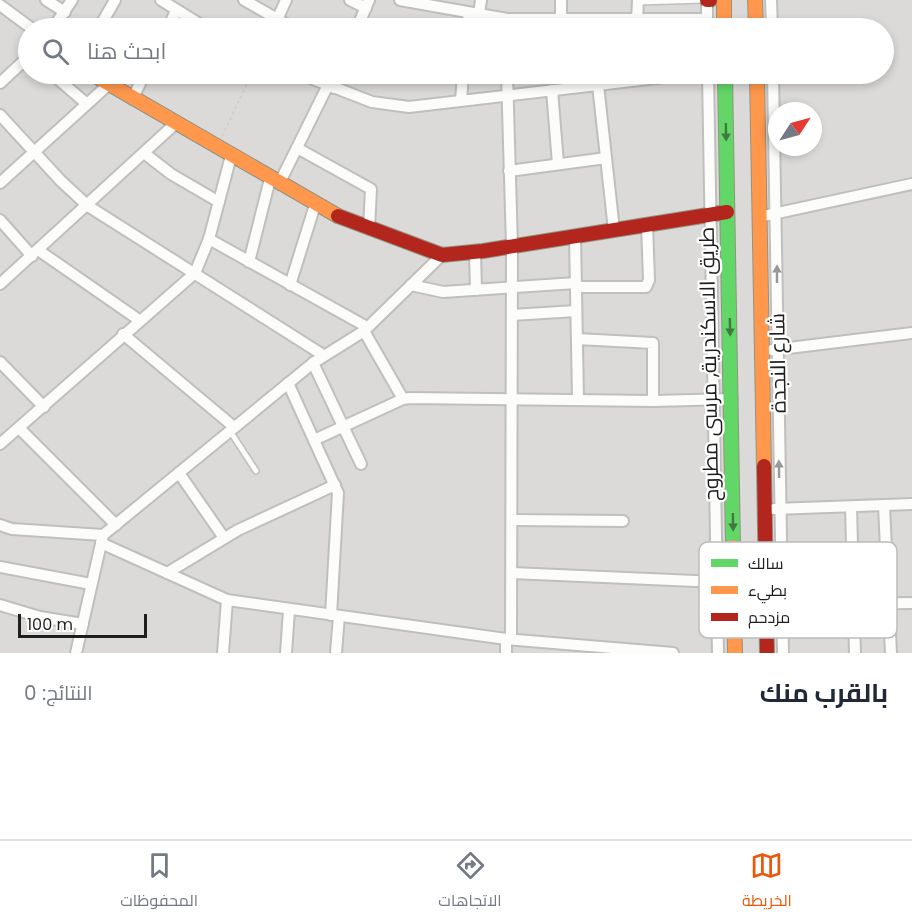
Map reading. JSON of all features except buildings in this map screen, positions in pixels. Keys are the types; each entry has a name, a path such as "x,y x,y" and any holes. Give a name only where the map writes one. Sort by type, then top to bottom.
{"main road":[{"path":"724,0 724,18"},
{"path":"755,0 756,18"},
{"name":"طريق الاسكندرية, مرسى مطروح","path":"725,84 734,542"},
{"path":"757,84 765,542"},
{"path":"108,85 315,205 369,229 442,255 475,252 727,212"},
{"path":"758,124 768,123"},
{"name":"طريق الاسكندرية, مرسى مطروح","path":"735,638 735,653"},
{"path":"767,638 767,653"}],"street":[{"path":"46,0 65,12"},
{"path":"60,18 72,0"},
{"path":"105,18 115,0"},
{"path":"161,0 188,18"},
{"path":"244,0 274,18"},
{"path":"278,18 286,0"},
{"path":"350,0 367,4 361,18"},
{"path":"400,0 487,18"},
{"path":"472,18 481,0"},
{"path":"561,0 561,18"},
{"path":"707,18 708,0"},
{"path":"771,0 771,18"},
{"path":"637,18 638,1"},
{"path":"2,10 18,20"},
{"path":"173,18 176,11"},
{"path":"0,83 18,66"},
{"path":"64,84 87,104"},
{"path":"132,99 140,84"},
{"path":"324,84 372,102 396,106 598,85 614,230"},
{"path":"249,262 275,182 333,84"},
{"path":"461,101 463,84"},
{"path":"506,653 509,639 512,573 513,246 507,84"},
{"path":"708,84 717,542"},
{"name":"شارع النجدة","path":"773,84 774,102"},
{"path":"0,183 108,85"},
{"path":"552,90 558,164"},
{"path":"0,115 88,206 323,355"},
{"path":"0,284 88,206 175,124"},
{"path":"297,148 369,187 372,195 369,229"},
{"path":"144,153 171,174 219,202"},
{"path":"0,444 195,273 209,239 231,156"},
{"name":"شارع النجدة","path":"775,156 780,542"},
{"path":"509,171 606,158"},
{"path":"759,217 912,184"},
{"path":"290,285 315,205"},
{"path":"0,220 35,253 139,320"},
{"path":"411,285 436,292 576,285 646,287 649,280 647,224"},
{"path":"575,236 578,399"},
{"path":"209,239 365,329 403,399"},
{"path":"475,252 476,290"},
{"path":"76,653 102,539 178,473 323,355 365,329 442,255"},
{"path":"512,315 576,311"},
{"path":"760,352 912,333"},
{"path":"123,334 232,429"},
{"path":"577,339 652,344 653,401"},
{"path":"0,362 44,407"},
{"path":"313,363 361,464"},
{"path":"288,383 335,485 339,499 336,653"},
{"path":"314,440 403,399 653,401 732,399"},
{"path":"19,428 116,525"},
{"path":"178,473 224,538"},
{"path":"167,573 224,538 335,485"},
{"path":"764,509 912,504"},
{"path":"884,506 886,542"},
{"path":"852,507 853,542"},
{"path":"512,520 623,521"},
{"path":"0,525 12,529 102,539 167,573 227,600 579,649 673,653"},
{"path":"0,567 91,584"},
{"path":"512,573 699,581"},
{"path":"223,653 227,600"},
{"path":"897,604 912,603"},
{"path":"0,605 40,617 83,624"},
{"path":"286,653 289,610"},
{"name":"شارع النجدة","path":"783,638 783,653"},
{"path":"855,638 855,653"},
{"path":"890,638 891,653"}],"lane":[{"path":"638,1 708,0"},
{"path":"232,429 256,471"}],"path":[{"path":"216,148 247,84"}],"shaded area":[{"path":"0,0 912,0 912,653 0,653"}],"traffic: fast":[{"path":"725,84 733,542"}],"traffic: slow":[{"path":"724,0 724,18"},
{"path":"755,0 756,18"},
{"path":"109,84 338,216"},
{"path":"757,84 764,466"},
{"path":"735,638 735,653"}],"traffic: jam":[{"path":"338,216 442,255 483,251 727,212"},
{"path":"764,466 765,542"},
{"path":"767,638 767,653"}]}
